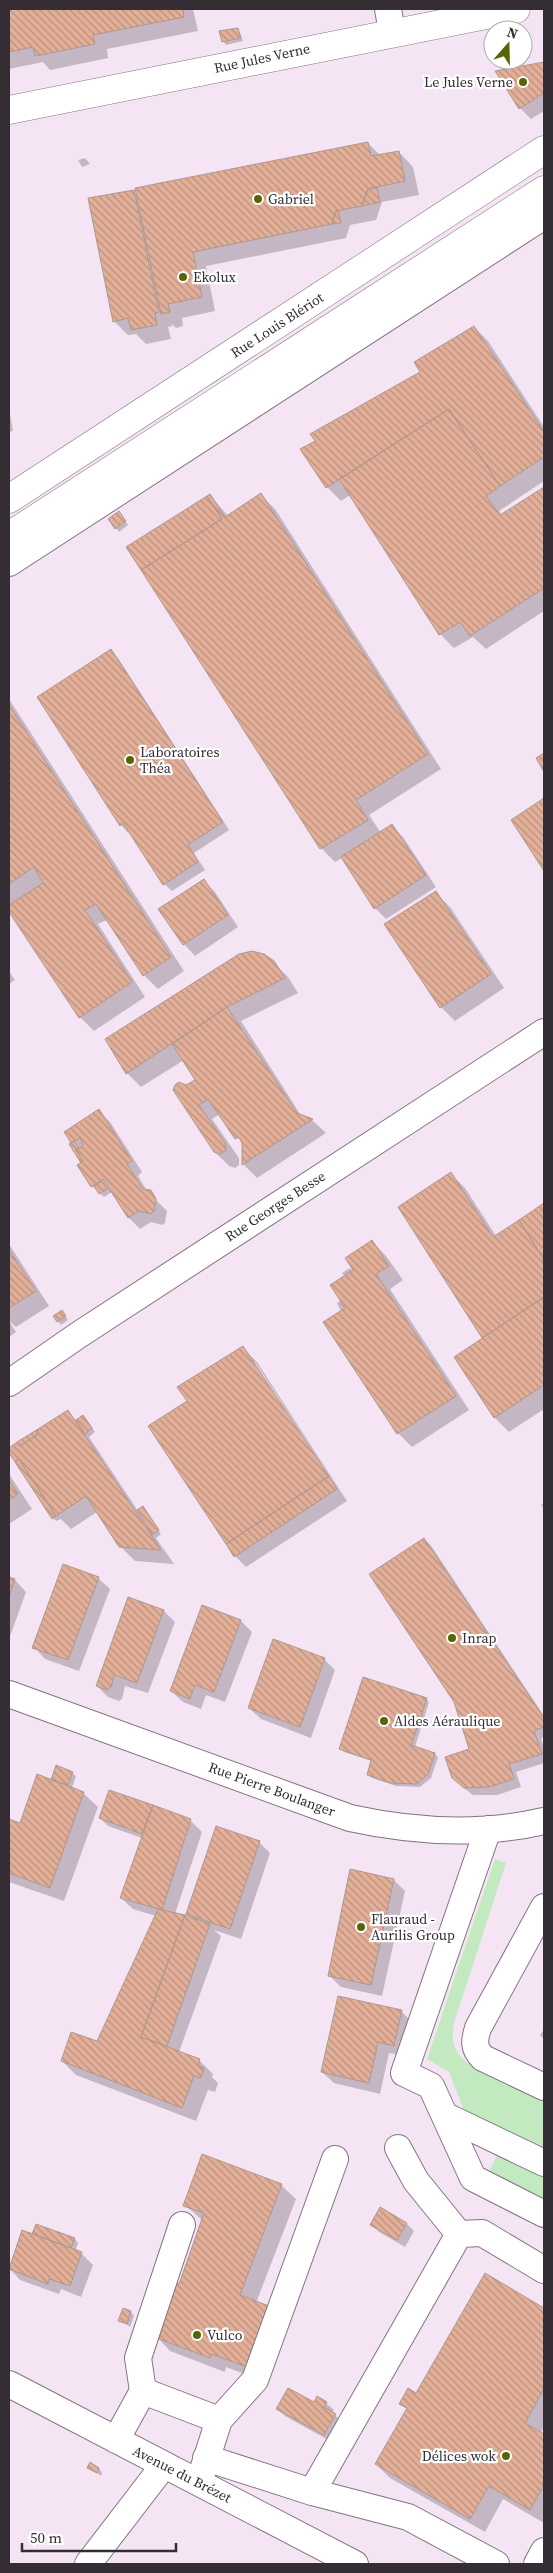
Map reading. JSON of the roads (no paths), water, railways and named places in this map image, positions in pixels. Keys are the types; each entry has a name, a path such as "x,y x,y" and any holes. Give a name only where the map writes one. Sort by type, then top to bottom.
{"main road":[{"name":"Rue Jules Verne","path":"9,110 390,20 516,9"},
{"name":"Rue Louis Blériot","path":"9,499 544,150"},
{"path":"9,536 544,190"}],"street":[{"path":"9,563 544,216"},
{"name":"Rue Georges Besse","path":"9,1383 80,1334 544,1032"},
{"name":"Rue Pierre Boulanger","path":"9,1694 350,1818 392,1827 428,1831 488,1829 544,1821"},
{"path":"488,1829 404,2073 431,2086 473,2178 544,2214"},
{"path":"544,1907 478,2028 473,2041 476,2051 483,2058 544,2087"},
{"path":"446,2116 544,2163"},
{"path":"398,2148 416,2181 459,2234"},
{"path":"198,2483 219,2420 255,2380 335,2159"},
{"path":"116,2440 143,2391 138,2358 182,2225"},
{"path":"459,2234 482,2233 544,2270"},
{"path":"312,2492 459,2234"},
{"name":"Avenue du Brézet","path":"9,2384 355,2564"},
{"path":"143,2391 219,2420"},
{"path":"206,2458 312,2492 408,2517 496,2564"},
{"path":"88,2564 164,2465"},
{"path":"537,2564 544,2551"}],"place":[{"name":"Le Jules Verne","path":"523,82"},
{"name":"Gabriel","path":"258,199"},
{"name":"Ekolux","path":"183,277"},
{"name":"Laboratoires Théa","path":"130,760"},
{"name":"Inrap","path":"452,1638"},
{"name":"Aldes Aéraulique","path":"384,1721"},
{"name":"Flauraud - Aurilis Group","path":"361,1927"},
{"name":"Vulco","path":"197,2335"},
{"name":"Délices wok","path":"506,2456"}]}
